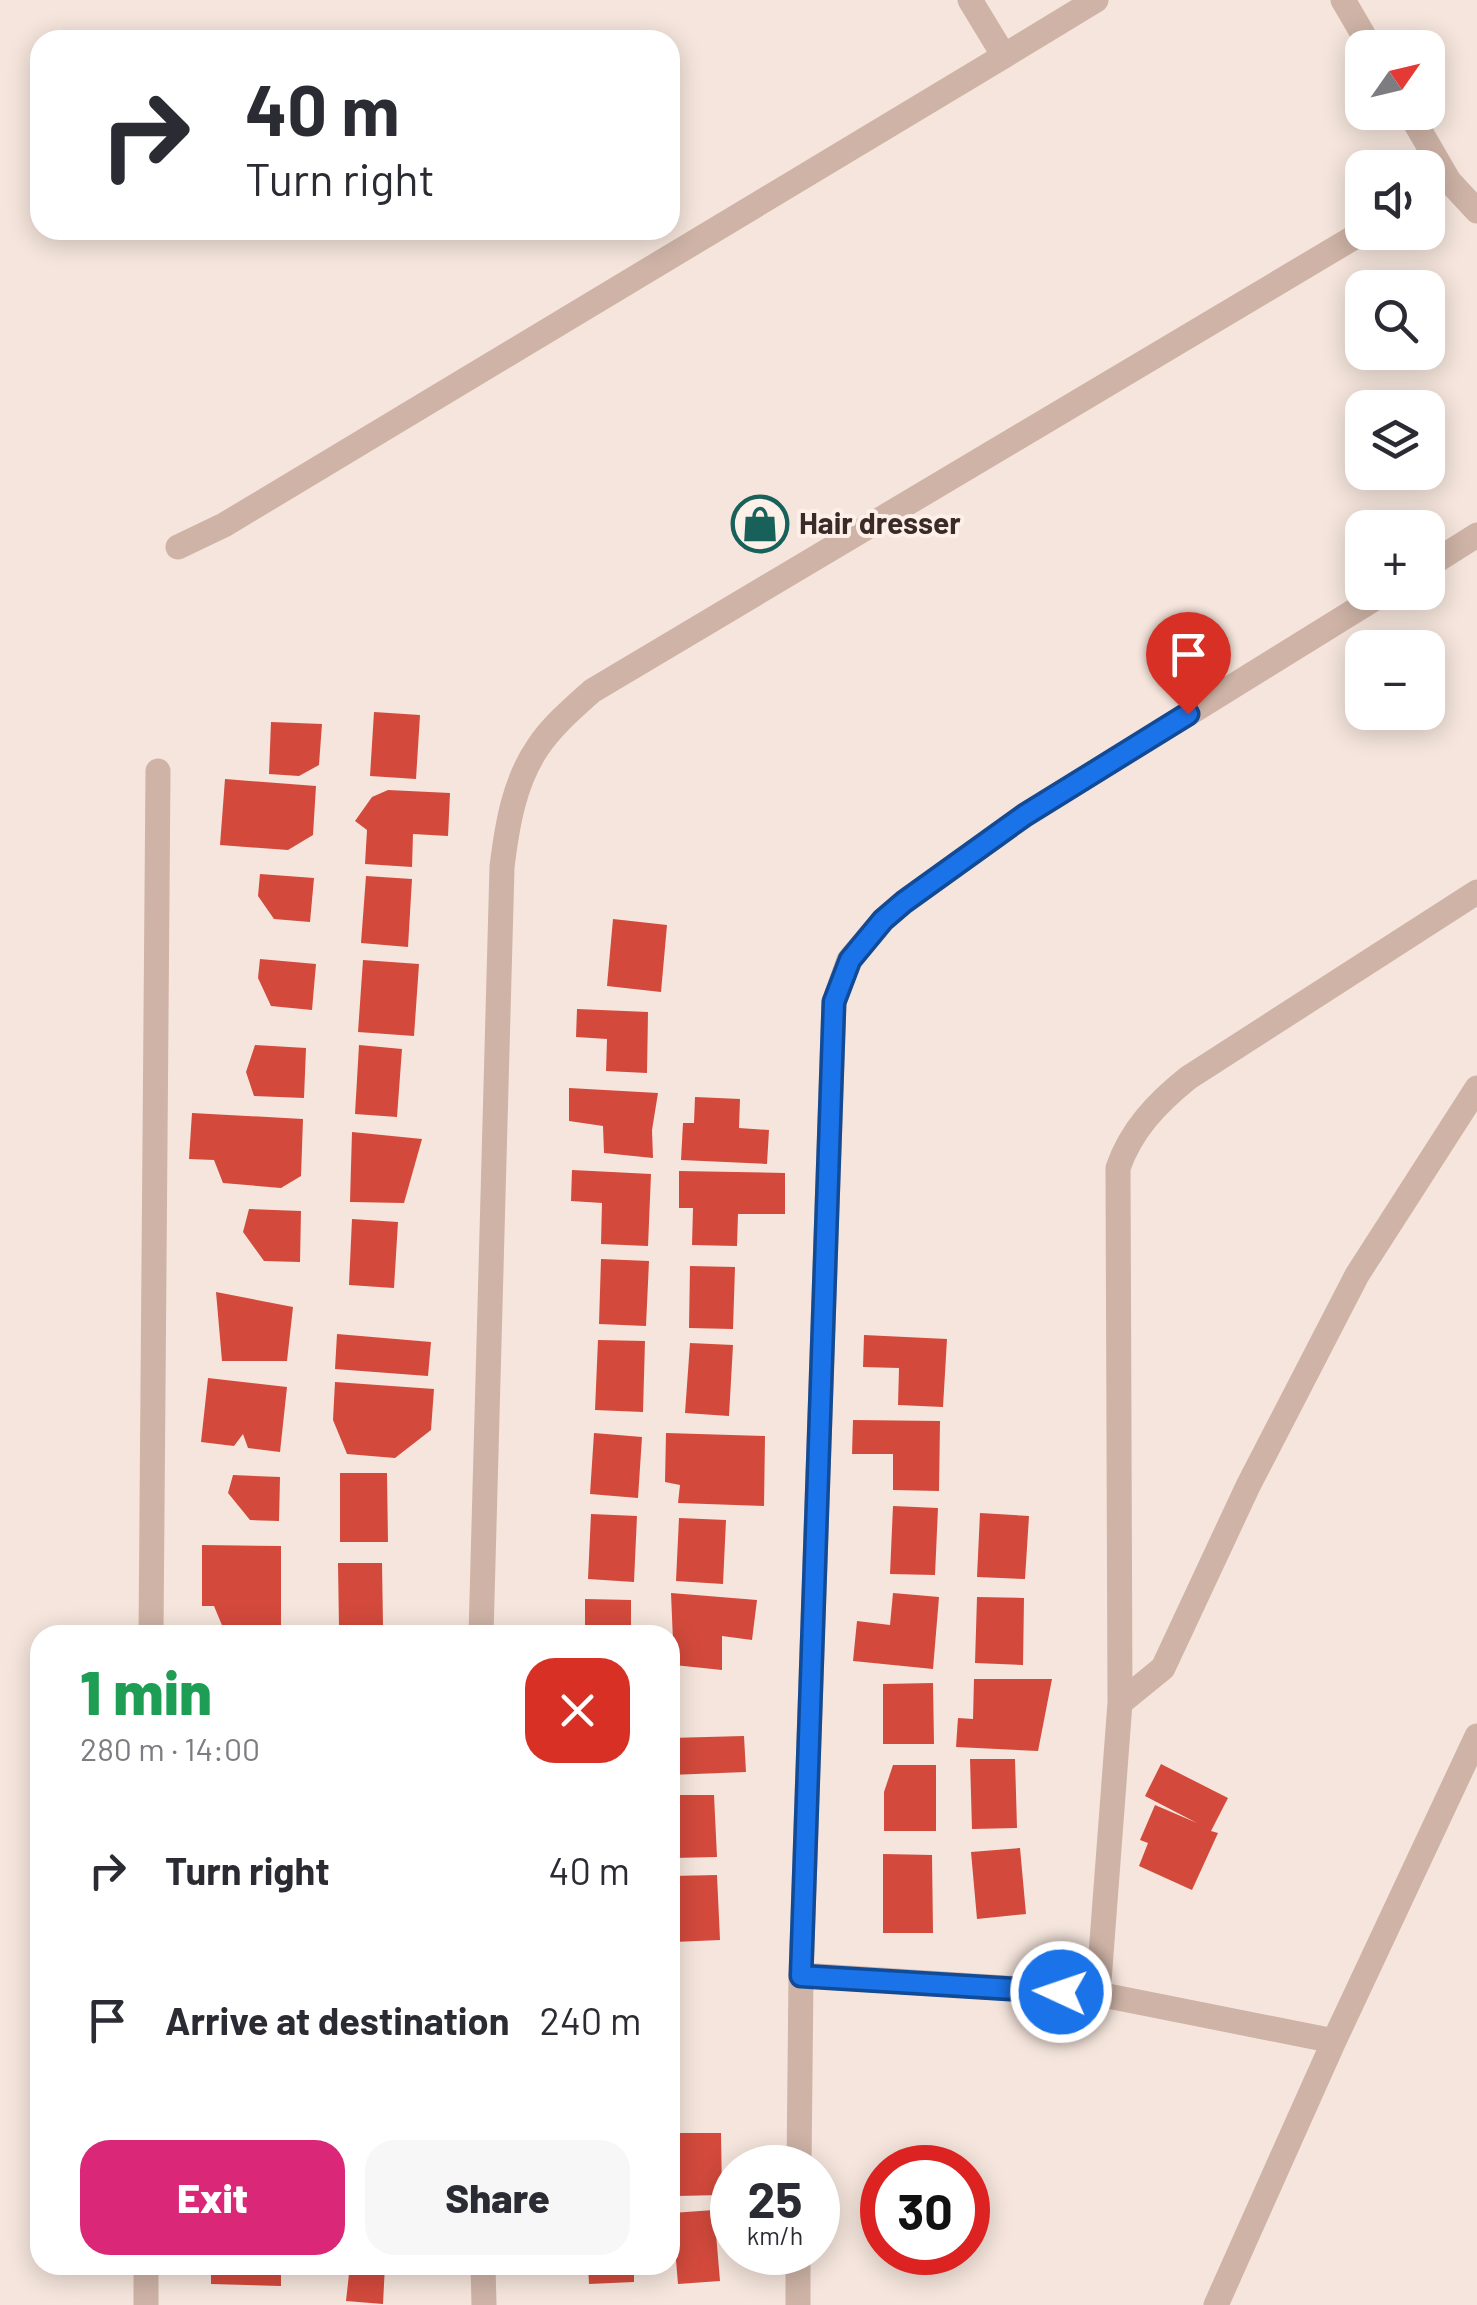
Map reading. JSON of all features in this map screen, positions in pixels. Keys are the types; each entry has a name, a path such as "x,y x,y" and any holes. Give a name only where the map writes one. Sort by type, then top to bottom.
{"street":[{"path":"970,0 1004,56"},
{"path":"178,547 224,525 1096,0"},
{"path":"1343,0 1360,30"},
{"path":"1445,192 1477,211"},
{"path":"480,1625 502,867 513,804 538,746 592,691 1345,243"},
{"path":"1445,555 1477,535"},
{"path":"799,2145 801,1976 834,1002 840,982 866,939 919,891 1025,815 1356,610"},
{"path":"151,1625 158,771"},
{"path":"1098,1994 1120,1703 1118,1168 1124,1149 1162,1098 1188,1078 1477,892"},
{"path":"1120,1703 1163,1668 1248,1486 1357,1275 1477,1088"},
{"path":"1216,2305 1477,1736"},
{"path":"801,1976 1098,1994 1334,2041"},
{"path":"146,2275 146,2305"},
{"path":"483,2275 484,2305"},
{"path":"798,2275 798,2305"}],"building":[{"path":"374,712 420,715 416,779 370,776"},
{"path":"271,722 322,724 319,765 299,776 269,774"},
{"path":"225,779 316,786 313,835 288,850 220,845"},
{"path":"388,790 450,793 448,836 413,834 412,867 365,864 367,830 355,821 372,797"},
{"path":"260,874 314,878 310,922 274,919 258,896"},
{"path":"366,876 412,879 408,947 361,943"},
{"path":"613,919 667,925 661,992 607,986"},
{"path":"260,959 316,964 312,1010 271,1006 258,978"},
{"path":"363,960 419,964 414,1036 358,1032"},
{"path":"577,1009 648,1012 647,1073 606,1071 607,1039 576,1037"},
{"path":"255,1045 306,1048 304,1098 254,1096 246,1072"},
{"path":"359,1045 402,1049 397,1117 355,1114"},
{"path":"569,1088 658,1093 652,1130 653,1158 604,1153 603,1126 569,1121"},
{"path":"695,1097 740,1099 739,1128 769,1130 767,1164 681,1160 683,1123 694,1123"},
{"path":"192,1113 303,1119 301,1176 281,1188 223,1183 214,1160 189,1159"},
{"path":"352,1132 422,1139 404,1203 350,1202"},
{"path":"572,1170 651,1174 648,1246 601,1244 602,1203 571,1201"},
{"path":"679,1171 785,1173 785,1214 738,1214 737,1246 692,1245 693,1208 679,1208"},
{"path":"249,1209 301,1211 300,1262 264,1261 243,1232"},
{"path":"352,1219 398,1222 394,1288 349,1285"},
{"path":"601,1259 649,1261 646,1326 599,1324"},
{"path":"690,1266 735,1267 733,1329 689,1328"},
{"path":"216,1292 293,1307 287,1361 222,1361"},
{"path":"337,1334 431,1342 428,1376 335,1369"},
{"path":"864,1335 947,1339 943,1407 898,1405 899,1368 863,1367"},
{"path":"598,1340 645,1341 643,1412 595,1410"},
{"path":"690,1343 733,1345 729,1416 685,1413"},
{"path":"208,1378 287,1387 280,1452 248,1448 243,1434 234,1446 201,1442"},
{"path":"335,1382 434,1389 431,1430 395,1458 347,1454 333,1420"},
{"path":"853,1420 940,1421 939,1491 893,1490 893,1454 852,1454"},
{"path":"594,1433 642,1437 638,1498 590,1494"},
{"path":"666,1433 765,1436 764,1506 678,1503 680,1485 665,1482"},
{"path":"340,1473 387,1473 388,1542 340,1542"},
{"path":"233,1475 280,1477 279,1521 250,1520 228,1493"},
{"path":"893,1506 938,1508 935,1575 890,1574"},
{"path":"980,1513 1029,1516 1025,1579 977,1577"},
{"path":"591,1514 637,1516 634,1582 588,1579"},
{"path":"679,1518 726,1520 723,1584 676,1581"},
{"path":"202,1545 281,1546 281,1625 222,1625 214,1606 202,1606"},
{"path":"338,1563 382,1563 383,1625 339,1625"},
{"path":"671,1593 757,1600 752,1640 722,1636 722,1670 680,1666 680,1625 672,1625"},
{"path":"893,1593 939,1597 933,1669 853,1661 857,1621 890,1625"},
{"path":"977,1597 1024,1598 1023,1665 975,1663"},
{"path":"585,1599 631,1600 631,1625 585,1625"},
{"path":"974,1679 1052,1679 1038,1751 956,1747 958,1718 973,1719"},
{"path":"933,1683 934,1744 883,1744 883,1684"},
{"path":"744,1736 746,1772 680,1775 680,1738"},
{"path":"970,1759 1015,1759 1017,1828 972,1829"},
{"path":"1161,1764 1228,1798 1211,1831 1218,1833 1192,1890 1139,1866 1148,1843 1140,1840 1155,1805 1197,1823 1145,1796"},
{"path":"893,1765 936,1765 936,1831 884,1831 884,1792"},
{"path":"680,1795 714,1795 717,1857 680,1858"},
{"path":"1020,1848 1026,1914 977,1919 971,1852"},
{"path":"883,1854 932,1855 933,1933 883,1933"},
{"path":"717,1875 720,1940 680,1942 680,1876"},
{"path":"680,2133 721,2133 721,2145 710,2145 710,2195 680,2196"},
{"path":"710,2210 710,2275 719,2275 720,2281 678,2284 680,2212"},
{"path":"211,2275 281,2275 281,2286 211,2284"},
{"path":"349,2275 384,2275 383,2304 346,2301"},
{"path":"589,2275 634,2275 634,2282 589,2284"}],"place":[{"name":"Hair dresser","path":"760,524"}],"route":[{"path":"1061,1992 801,1976 834,1002 850,960 883,920 904,902 1025,815 1188,714"}]}
